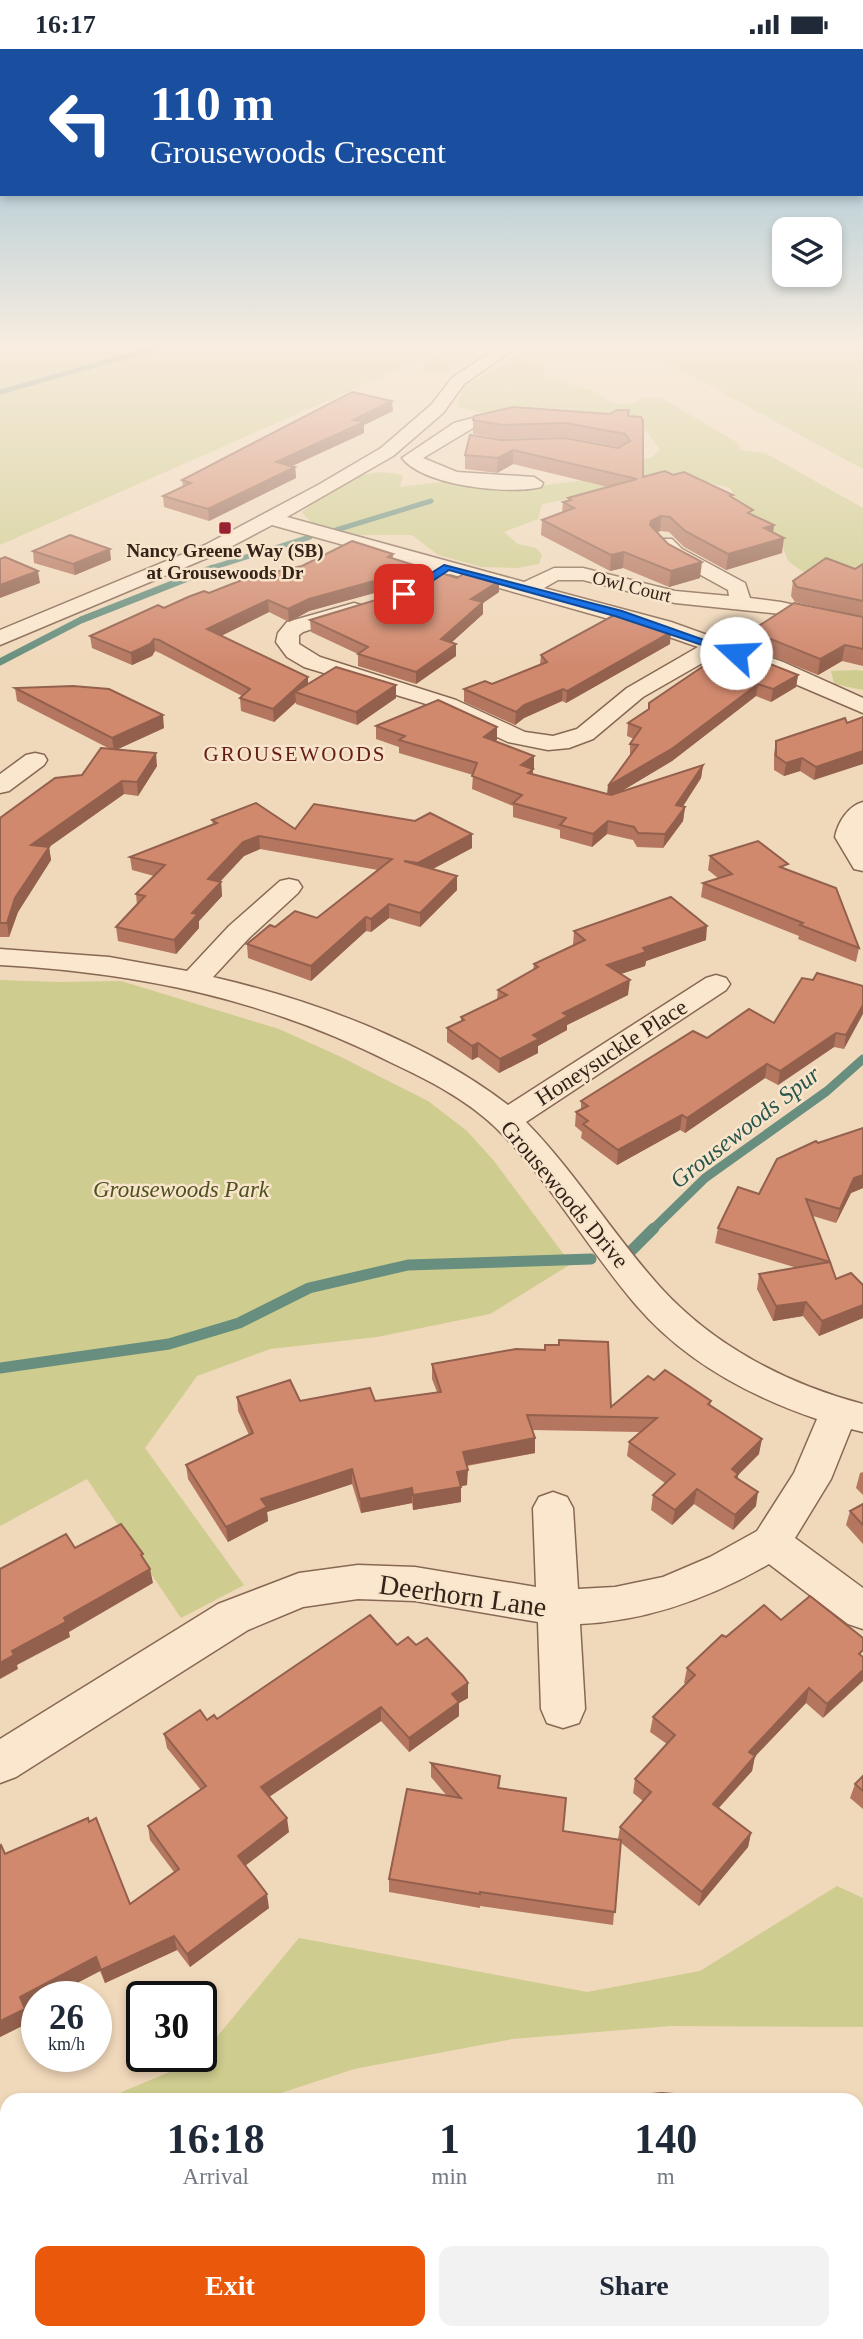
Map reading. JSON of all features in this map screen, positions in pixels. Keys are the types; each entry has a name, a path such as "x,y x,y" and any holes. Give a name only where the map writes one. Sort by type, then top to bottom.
{"street":[{"path":"0,638 212,549 273,519 384,454"},
{"path":"394,454 411,458 428,470 466,481 534,483"},
{"path":"411,458 417,454"},
{"path":"273,519 663,627 775,667 863,706"},
{"name":"Owl Court","path":"661,538 675,553 738,587 740,604"},
{"path":"447,567 417,588 380,603 304,623 289,633 287,642 290,649 298,657 317,664 412,691 451,706 525,740 552,743 581,737 626,698 717,646"},
{"name":"Owl Court","path":"528,588 545,577 564,572 600,576 676,597 781,608 863,626"},
{"path":"0,786 35,760"},
{"path":"863,810 850,826 848,837 863,863"},
{"path":"195,979 239,932 289,887"},
{"name":"Grousewoods Drive","path":"0,957 56,959 195,979 312,1014 395,1051 463,1088 506,1120 589,1219 650,1299 703,1346 777,1389 851,1416"},
{"name":"Honeysuckle Place","path":"506,1120 716,984"},
{"name":"Deerhorn Lane","path":"0,1763 233,1616 299,1590 358,1582 415,1584 557,1608 615,1605 668,1593 725,1569 771,1543 851,1416"},
{"path":"553,1508 564,1709"},
{"path":"771,1543 863,1611"}],"green space":[{"path":"0,454 207,454 0,545"},
{"path":"655,454 767,454 863,508 863,573 830,576 802,571 788,561 780,539 741,509 730,488 687,477 542,504 538,519 504,532 518,544 536,548 542,555 539,564 517,568 482,567 438,555 412,535 348,535 312,524 302,512 349,480 375,472 403,476 400,487 440,482 529,487 593,479 616,462 651,458"},
{"path":"835,454 863,454 863,469"},
{"path":"831,671 863,671 863,690 834,684"},
{"name":"Grousewoods Park","path":"0,980 121,981 279,1029 339,1056 428,1101 467,1131 494,1161 571,1264 490,1314 377,1337 270,1349 197,1376 145,1448 244,1585 181,1618 87,1479 0,1526"},
{"path":"837,1886 863,1898 863,2027 671,2026 512,2039 354,2069 281,2093 120,2093 169,2072 217,2072 217,2037 299,1938 587,1992 700,1971"}],"building":[{"path":"232,454 294,454 276,462 295,467 208,509 163,496 191,483 182,480"},
{"path":"465,454 506,454 498,458"},
{"path":"530,454 643,454 643,477 665,471 673,475 684,472 733,495 730,496 753,510 748,513 774,525 764,528 784,538 728,554 685,531 670,517 661,516 651,521 650,525 668,544 702,562 671,571 624,552 611,555 542,520 574,508 563,502 571,500 568,498 637,479"},
{"path":"70,535 110,549 73,564 33,551"},
{"path":"352,541 393,554 388,557 414,565 396,575 309,599 288,609 268,600 207,629 308,677 273,709 240,698 250,689 159,640 154,639 150,644 131,653 90,636 158,605 164,608 204,591 209,593 252,576 260,578 302,566"},
{"path":"5,557 38,571 0,585 0,559"},
{"path":"826,558 855,569 863,564 863,601 797,587 793,581"},
{"path":"438,572 457,578 466,572 499,581 471,599 483,602 441,639 456,644 416,672 358,654 368,647 310,620 412,589"},
{"path":"794,603 863,617 863,649 845,645 820,659 751,631"},
{"path":"616,614 671,632 567,691 563,689 524,705 516,712 464,689 485,681 492,684 547,662 541,655"},
{"path":"730,648 798,675 773,689 758,684 673,748 608,786 638,745 630,744 641,728 628,723 649,709 649,703"},
{"path":"336,667 396,685 356,712 295,692"},
{"path":"73,686 109,689 163,715 112,738 15,688"},
{"path":"438,700 497,727 484,737 534,756 521,765 533,769 528,773 611,795 703,765 676,805 685,807 665,834 638,833 634,827 608,821 593,834 560,825 566,818 513,803 522,795 472,776 477,763 399,740 405,736 376,726"},
{"path":"863,717 863,751 816,767 802,758 786,763 776,756 776,741 845,718 847,723"},
{"path":"101,748 156,753 137,782 122,781 31,845 49,847 15,898 7,923 0,923 0,818 55,778 82,775"},
{"path":"256,803 295,829 314,804 415,821 430,813 472,834 418,863 404,861 457,876 420,913 389,904 371,919 366,917 311,966 247,944 270,925 275,927 295,911 317,918 392,859 259,836 243,842 208,879 221,882 192,913 198,914 174,940 116,927 145,896 136,894 165,865 130,857 217,823 212,820"},
{"path":"758,841 788,864 780,867 836,888 859,948 703,883 732,874 710,856"},
{"path":"671,897 707,926 643,948 646,952 607,965 630,980 563,1013 568,1016 533,1035 539,1039 500,1059 478,1043 472,1046 447,1028 464,1020 461,1017 507,995 498,990 538,967 534,964 585,940 574,931"},
{"path":"817,973 863,986 863,1005 846,1035 836,1033 780,1071 767,1064 687,1118 682,1115 618,1150 583,1124 588,1121 576,1112 588,1106 581,1101 693,1031 707,1038 749,1009 774,1023 802,978 813,980"},
{"path":"863,1128 863,1175 854,1178 840,1209 806,1199 830,1262 718,1228 738,1187 759,1194 777,1159 816,1141 818,1143"},
{"path":"830,1262 836,1279 851,1273 863,1285 863,1305 822,1321 806,1302 776,1306 759,1274"},
{"path":"559,1340 608,1342 611,1407 648,1376 654,1380 665,1370 711,1401 708,1404 762,1439 732,1469 738,1474 735,1477 758,1492 735,1515 697,1489 675,1510 653,1495 675,1474 629,1442 657,1418 527,1415 535,1438 463,1452 468,1470 457,1472 461,1487 413,1495 412,1488 360,1499 352,1469 261,1499 267,1507 226,1527 186,1465 253,1433 237,1397 290,1380 300,1401 370,1388 375,1401 441,1392 432,1364 516,1349 545,1350 545,1345 559,1345"},
{"path":"863,1504 863,1525 850,1511"},
{"path":"121,1524 143,1554 141,1555 150,1569 64,1618 66,1622 12,1651 14,1655 0,1663 0,1569 66,1534 75,1548"},
{"path":"810,1596 863,1638 863,1650 859,1654 863,1657 863,1670 827,1704 809,1688 749,1752 755,1756 713,1804 751,1833 702,1892 620,1827 651,1792 635,1779 675,1735 653,1717 695,1675 687,1668 722,1635 726,1637 764,1605 781,1620"},
{"path":"370,1615 397,1645 408,1637 416,1645 427,1638 468,1683 452,1694 459,1702 409,1738 381,1707 261,1787 287,1818 238,1856 267,1894 187,1954 174,1936 101,1970 96,1957 50,1981 21,1981 21,2011 0,2021 0,1846 5,1854 88,1818 89,1822 96,1818 130,1904 179,1869 148,1826 206,1786 164,1734 200,1710 207,1720 214,1715 217,1719"},
{"path":"431,1763 500,1776 498,1788 566,1798 563,1831 621,1840 615,1912 389,1879 407,1789 461,1798"},
{"path":"863,1776 863,1791 855,1784"}],"waterway":[{"path":"336,530 431,501"},
{"path":"208,569 310,537"},
{"path":"0,662 81,620 213,568"},
{"name":"Grousewoods Spur","path":"652,1230 705,1178 827,1091 863,1059"},
{"name":"Grousewoods Spur","path":"623,1259 652,1230"},
{"name":"Grousewoods Spur","path":"0,1368 169,1344 239,1323 309,1288 408,1265 591,1259"}],"place":[{"name":"Nancy Greene Way (SB) at Grousewoods Dr","path":"225,528"}],"district":[{"name":"GROUSEWOODS","path":"295,754"}],"route":[{"path":"404,594 447,567 663,627 736,653"}]}
